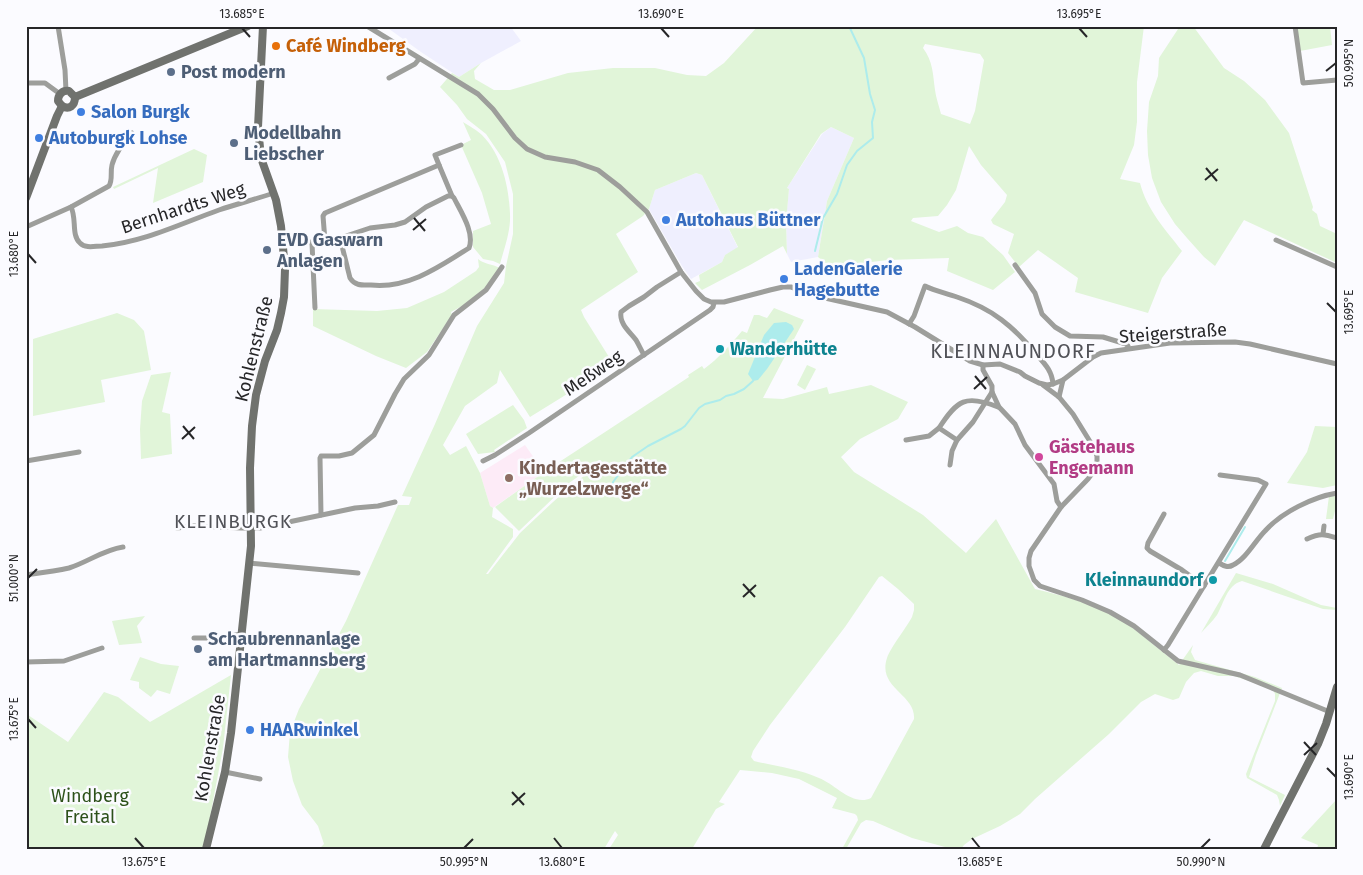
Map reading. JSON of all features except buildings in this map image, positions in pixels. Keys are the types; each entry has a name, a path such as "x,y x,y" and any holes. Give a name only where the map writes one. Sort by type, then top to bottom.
{"street":[{"path":"58,26 65,70 63,93 58,101 67,108 72,106 75,98 248,26"},
{"name":"Kohlenstraße","path":"206,849 231,734 249,563 251,528 250,468 256,395 264,361 279,332 284,297 285,269 278,205 262,164 259,143 262,26"},
{"path":"368,26 478,94 493,109 515,138 527,149 545,156 576,162 598,170 620,187 647,212 681,272 696,291 704,299 714,303"},
{"path":"1295,26 1303,83 1337,80"},
{"path":"389,78 415,64 420,59"},
{"path":"26,83 45,83 63,93 72,93 75,98"},
{"path":"26,198 62,106"},
{"path":"26,227 71,207 111,184 112,164 123,143 132,133"},
{"path":"340,238 350,278 356,284 378,286 395,285 409,281 432,270 468,248 470,245 466,220 452,196 435,155 461,144"},
{"path":"325,241 323,216 325,213 439,165"},
{"name":"Bernhardts Weg","path":"71,207 75,217 74,233 77,240 81,245 89,247 141,239 274,193"},
{"path":"283,244 325,241 370,228 395,226 405,222 426,207 448,196 452,196"},
{"path":"1276,240 1337,267"},
{"path":"312,243 315,308"},
{"path":"1015,265 1035,293 1042,314 1055,327 1070,336 1103,337 1126,344 1128,348"},
{"path":"321,515 320,458 322,456 339,456 352,453 374,435 404,379 429,355 454,315 486,290 502,267"},
{"path":"644,354 623,323 620,317 621,312 681,272"},
{"path":"909,324 914,316 925,286 967,300 992,312 1016,331 1050,370 1053,384"},
{"name":"Steigerstraße","path":"714,303 783,287 791,287 825,298 887,312 970,361 983,365 1000,364 1046,385 1063,380 1099,354 1170,343 1235,342 1337,364"},
{"name":"Meßweg","path":"483,461 529,433 710,310 714,303"},
{"path":"983,365 983,370 992,386 992,392 999,407 1015,424 1025,445 1054,484 1057,501 1061,507"},
{"path":"1059,397 1063,380"},
{"path":"1040,383 1059,397 1073,414 1091,443 1097,456 1097,463 1094,471 1061,507 1031,551 1029,566 1034,580 1040,586 1110,612 1134,626 1178,661 1240,675 1330,712"},
{"path":"950,465 952,451 957,440 973,422 992,392"},
{"path":"906,440 929,436 939,428 948,413 961,403 970,400 986,402 999,407"},
{"path":"939,428 957,440"},
{"path":"26,461 79,452"},
{"path":"1164,650 1266,484 1258,480 1220,475"},
{"path":"1219,563 1227,567 1235,564 1241,560 1266,529 1276,521 1293,509 1326,494 1337,492"},
{"path":"176,528 194,526 268,527 321,515 395,502"},
{"path":"1164,514 1147,548 1204,586"},
{"path":"1323,534 1324,526"},
{"path":"1307,538 1323,534 1337,538"},
{"path":"26,575 68,568 105,551 123,547"},
{"path":"249,563 358,572"},
{"path":"194,638 216,638 242,634"},
{"path":"26,662 64,661 102,648"},
{"path":"1264,849 1315,750 1337,688"},
{"path":"224,772 260,778"}],"shaded area":[{"path":"385,26 510,26 521,41 459,77"},
{"path":"831,127 854,138 827,201 818,257 791,262 787,254 786,219 789,189 787,188 822,134"},
{"path":"696,173 702,175 738,248 725,255 722,262 691,279 649,209 655,190"},
{"name":"Kindertagesstätte „Wurzelzwerge“","path":"525,445 544,472 493,508 490,506 480,473"}],"green space":[{"path":"758,26 1144,26 1137,82 1137,122 1134,145 1120,179 1140,183 1152,211 1182,251 1162,278 1148,313 1075,292 1078,278 1038,250 1019,267 1008,253 1014,234 993,224 991,220 1005,202 1007,195 981,165 969,146 956,190 947,205 938,216 913,218 911,221 939,232 957,226 968,233 983,237 1003,255 1015,272 993,290 947,271 949,258 888,260 830,267 818,257 827,201 854,138 831,127 821,134 787,188 789,189 786,222 787,254 783,246 702,290 695,283 700,281 699,275 722,262 725,255 738,247 702,175 696,173 655,190 649,209 643,216 616,234 638,272 581,310 614,365 530,417 500,370 497,383 465,406 443,445 450,455 466,446 480,473 490,506 493,508 492,517 513,529 513,537 486,574 488,574 520,533 577,481 598,466 596,464 569,483 519,531 495,507 544,472 689,377 688,375 702,366 704,369 742,331 747,333 754,315 767,318 774,308 804,320 763,398 783,399 827,387 829,394 871,385 908,402 898,419 860,439 841,457 854,472 923,515 966,553 996,519 1035,589 1072,599 1108,613 1130,626 1179,665 1193,645 1191,652 1195,660 1255,677 1282,688 1249,777 1285,795 1280,806 1277,795 1247,778 1246,774 1275,701 1273,690 1234,676 1218,676 1201,671 1194,673 1186,682 1179,698 1173,700 1155,694 1141,702 1109,734 1020,814 972,839 961,849 947,849 866,820 861,823 846,849 842,849 858,820 855,814 832,808 837,798 799,779 772,773 740,770 719,802 725,804 716,809 692,849 609,849 618,835 615,831 604,849 319,849 324,844 318,826 302,805 293,781 288,757 290,732 299,709 346,621 398,505 409,505 412,497 402,496 477,326 504,283 513,234 513,194 505,162 486,134 467,119 440,87 452,73 459,77 481,63 474,71 475,79 494,90 510,90 568,73 613,68 655,68 687,75 706,76 724,63","holes":["925,44 980,54 984,60 975,111 970,124 941,114 935,93 931,63 923,48","882,576 914,604 912,617 889,654 885,668 887,677 913,710 914,719 871,798 858,800 811,775 754,761 751,757 770,725 845,627 879,577"]},
{"path":"1180,26 1193,26 1224,68 1244,81 1265,100 1289,133 1313,207 1312,210 1317,214 1320,226 1337,234 1337,263 1244,220 1215,266 1204,257 1175,224 1161,202 1152,178 1148,155 1147,131 1149,102 1158,76 1159,58"},
{"path":"1297,26 1330,26 1332,45 1300,51"},
{"path":"463,122 480,133 489,143 495,152 506,182 510,220 507,240 500,264 483,259 473,247 473,231 491,224 482,193 461,145 471,140"},
{"path":"194,149 207,155 203,182 153,203 158,168 114,189 113,187"},
{"path":"478,259 500,268 487,286 464,305 451,312 452,315 427,352 406,368 313,326 313,309 377,311 407,308 444,292 476,271 479,267"},
{"path":"117,313 134,320 144,331 151,370 101,380 105,402 33,416 33,339"},
{"path":"807,365 816,369 805,390 797,385"},
{"path":"171,372 162,412 170,414 172,454 141,459 140,429 142,401 151,375"},
{"path":"513,405 524,420 527,428 494,450 495,452 478,454 466,434"},
{"path":"1315,426 1337,427 1337,485 1323,488 1287,483 1307,452"},
{"path":"1337,495 1333,519 1326,519 1329,496"},
{"path":"1236,573 1273,584 1321,605 1337,608 1337,610 1323,609 1242,581 1229,590 1217,615 1201,633"},
{"path":"145,616 137,626 142,643 119,645 112,621"},
{"path":"140,657 161,664 179,666 170,694 157,690 151,697 139,688 139,682 130,680"},
{"name":"Windberg Freital","path":"231,675 223,748 204,849 26,849 26,718 28,715 68,742 104,692 118,697 150,722"},
{"path":"1337,799 1337,849 1317,849 1318,845 1301,838"}],"water":[{"path":"786,322 792,325 794,329 767,369 758,380 753,381 748,374 764,335 774,323"}],"waterway":[{"path":"815,251 823,218 837,194 847,165 857,151 873,138 872,122 875,110 870,94 864,58 849,26"},
{"path":"613,485 613,482 632,457 648,446 681,429 699,408 705,404 734,394 744,389 753,381"},
{"path":"1225,561 1245,527"}],"place":[{"name":"Café Windberg","path":"276,46"},
{"name":"Post modern","path":"171,72"},
{"name":"Salon Burgk","path":"81,112"},
{"name":"Autoburgk Lohse","path":"39,138"},
{"name":"Modellbahn Liebscher","path":"234,143"},
{"name":"Autohaus Büttner","path":"666,220"},
{"name":"EVD Gaswarn Anlagen","path":"267,250"},
{"name":"LadenGalerie Hagebutte","path":"784,279"},
{"name":"Wanderhütte","path":"720,349"},
{"name":"Gästehaus Engemann","path":"1039,457"},
{"name":"Kindertagesstätte „Wurzelzwerge“","path":"509,478"},
{"name":"Kleinnaundorf","path":"1213,580"},
{"name":"Schaubrennanlage am Hartmannsberg","path":"198,649"},
{"name":"HAARwinkel","path":"250,730"}],"district":[{"name":"KLEINNAUNDORF","path":"1013,351"},
{"name":"KLEINBURGK","path":"233,521"}]}
